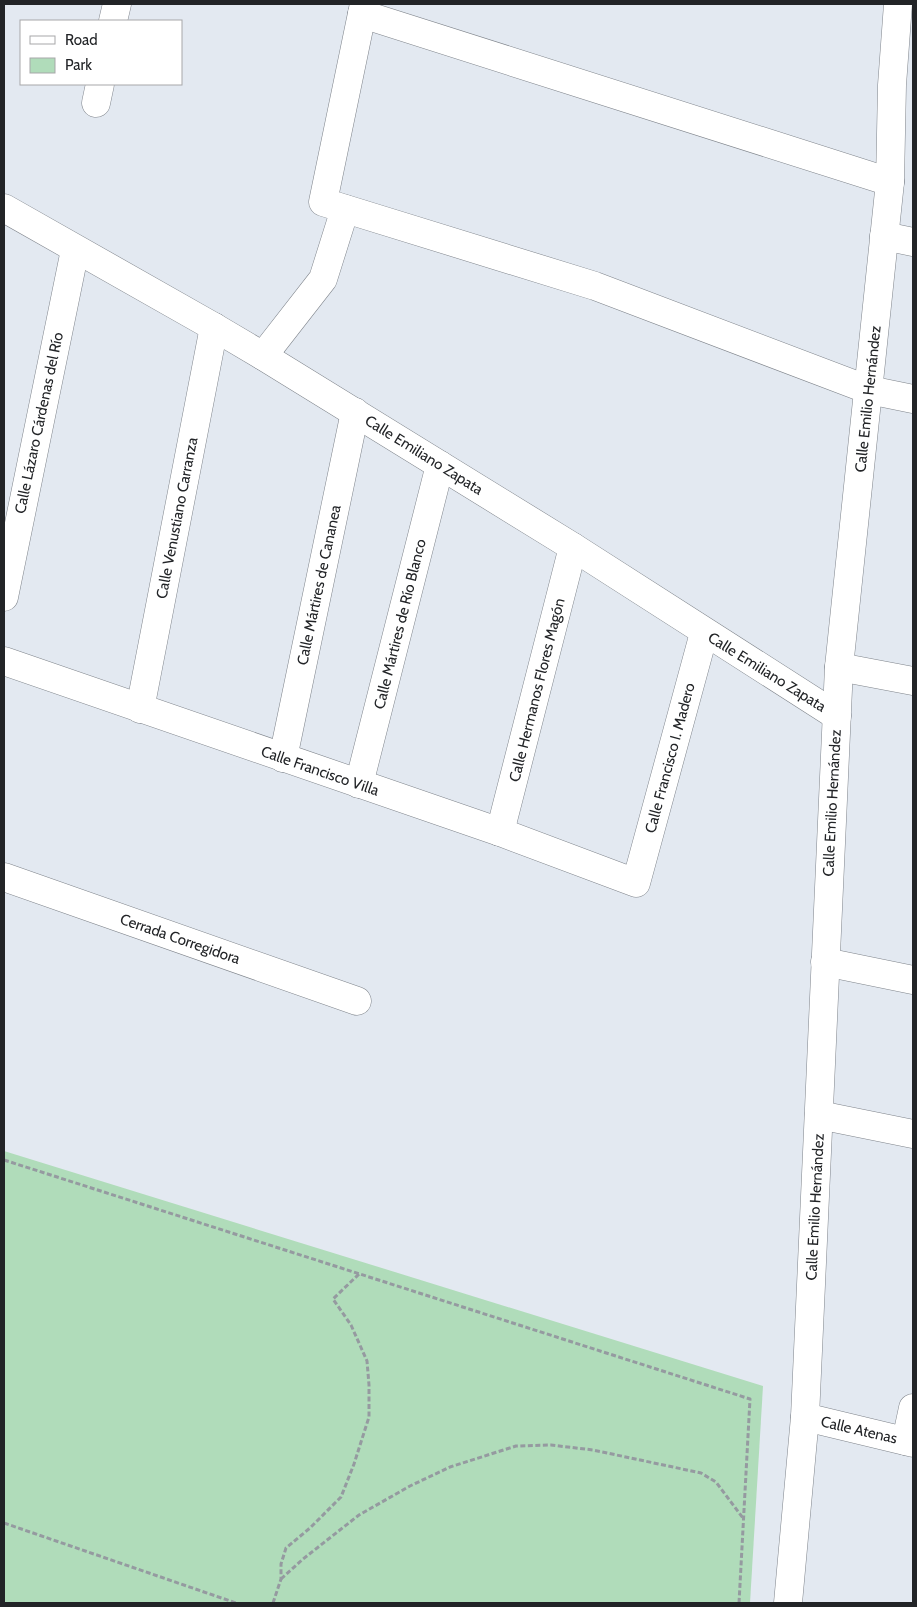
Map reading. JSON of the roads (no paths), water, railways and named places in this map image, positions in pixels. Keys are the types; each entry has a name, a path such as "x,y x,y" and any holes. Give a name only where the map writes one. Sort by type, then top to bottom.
{"street":[{"path":"113,20 117,4"},
{"name":"Calle Emilio Hernández","path":"788,1603 805,1417 840,667 884,236 903,87 898,4"},
{"path":"890,182 363,9 323,202 595,286 869,390 913,399"},
{"name":"Calle Emiliano Zapata","path":"4,208 75,250 214,327 355,412 573,547 704,633 837,716"},
{"path":"263,356 323,279 345,209"},
{"path":"884,236 913,242"},
{"name":"Calle Lázaro Cárdenas del Río","path":"4,597 75,250"},
{"name":"Calle Venustiano Carranza","path":"140,709 214,327"},
{"name":"Calle Mártires de Cananea","path":"283,758 355,412"},
{"name":"Calle Mártires de Río Blanco","path":"360,784 440,465"},
{"name":"Calle Hermanos Flores Magón","path":"500,832 573,547"},
{"name":"Calle Francisco I. Madero","path":"636,883 704,633"},
{"name":"Calle Francisco Villa","path":"4,661 500,832 636,883"},
{"path":"840,667 913,681"},
{"name":"Cerrada Corregidora","path":"4,877 357,1001"},
{"path":"825,962 913,980"},
{"path":"819,1115 913,1134"},
{"path":"910,1442 913,1408"},
{"name":"Calle Atenas","path":"805,1417 910,1442"}]}
